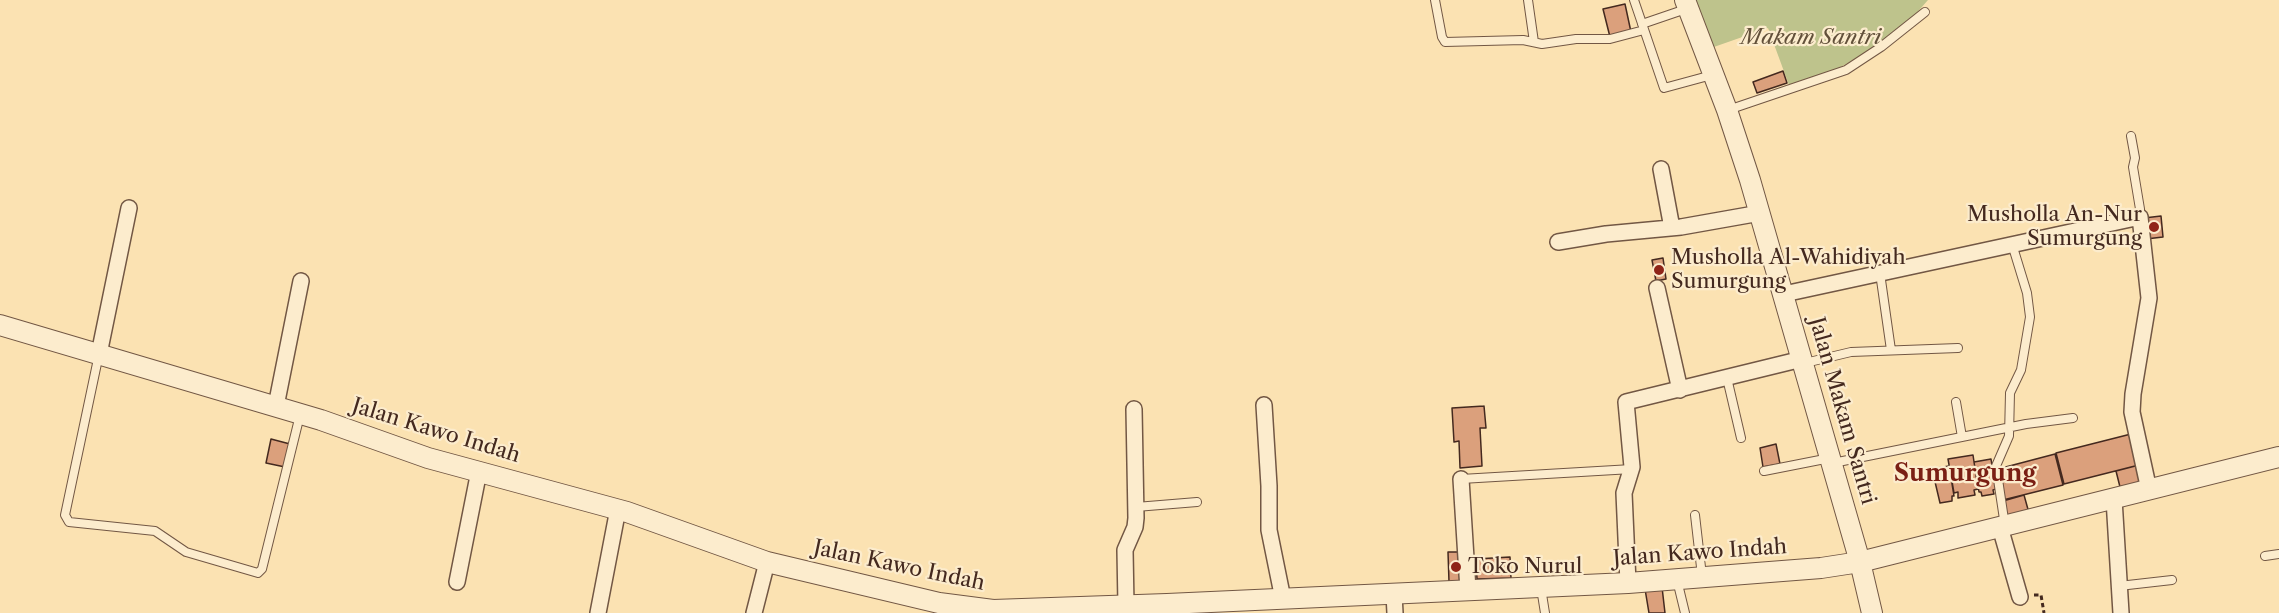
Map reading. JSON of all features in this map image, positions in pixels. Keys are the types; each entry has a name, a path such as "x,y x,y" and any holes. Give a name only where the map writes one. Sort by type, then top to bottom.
{"street":[{"name":"Jalan Makam Santri","path":"1687,4 1727,110 1760,213 1860,562 1872,613"},
{"path":"1661,169 1672,228"},
{"path":"99,354 129,208"},
{"path":"1558,242 1611,233 1672,228 1760,213"},
{"path":"1784,294 2140,217 2149,298 2132,408 2133,425 2149,490"},
{"path":"276,406 301,281"},
{"path":"1657,288 1680,390"},
{"name":"Jalan Kawo Indah","path":"0,325 276,406 419,455 618,509 767,562 958,606 1008,610 1126,606 1167,609 1204,608 1282,599 1394,604 1468,590 1628,583 1812,569 1860,562 2279,457"},
{"path":"1628,583 1624,493 1632,469 1626,402 1803,361"},
{"path":"1264,405 1269,530 1282,599"},
{"path":"1126,606 1124,556 1136,523 1134,409"},
{"path":"457,582 479,471"},
{"path":"1461,479 1468,590"},
{"path":"2114,499 2121,613"},
{"path":"598,613 618,509"},
{"path":"2003,526 2020,597"},
{"path":"754,613 767,562"}],"lane":[{"path":"1435,0 1445,42 1523,40 1542,44 1576,39 1609,39 1643,27 1687,4"},
{"path":"1528,0 1534,42"},
{"path":"1634,0 1664,88 1714,75"},
{"path":"1727,110 1846,70 1881,47 1925,12"},
{"path":"2131,136 2140,217"},
{"path":"2003,526 1995,468 2009,438 2010,392 2022,369 2030,317 2028,295 2012,244"},
{"path":"1880,273 1891,350"},
{"path":"1803,361 1851,352 1958,348"},
{"path":"99,354 65,515 67,520 155,531 186,552 256,573 262,569 300,414"},
{"path":"1727,378 1741,438"},
{"path":"1956,402 1962,437"},
{"path":"1764,471 2073,418"},
{"path":"1461,479 1632,469"},
{"path":"1136,507 1197,502"},
{"path":"1695,515 1702,578"},
{"path":"2265,556 2279,554"},
{"path":"1677,579 1685,613"},
{"path":"2119,586 2172,580"},
{"path":"1541,587 1545,613"}],"green space":[{"name":"Makam Santri","path":"1692,0 1928,0 1914,16 1886,39 1860,56 1837,69 1789,85 1768,28 1711,48"}],"building":[{"path":"1625,4 1631,32 1610,37 1603,9"},
{"path":"1783,71 1787,83 1757,93 1753,82"},
{"name":"Musholla An-Nur Sumurgung","path":"2161,216 2163,237 2146,239 2144,218"},
{"name":"Musholla Al-Wahidiyah Sumurgung","path":"1663,258 1666,279 1656,281 1652,260"},
{"path":"1484,406 1486,428 1480,428 1482,466 1460,468 1459,441 1454,442 1452,408"},
{"path":"2131,434 2139,465 2064,484 2056,453"},
{"path":"271,439 290,444 285,467 266,463"},
{"path":"1776,444 1780,464 1763,467 1760,448"},
{"path":"2055,454 2063,485 2003,500 1998,469"},
{"path":"1973,455 1978,489 1974,490 1975,495 1958,498 1958,492 1954,493 1948,459"},
{"path":"1991,459 1996,489 1993,490 1994,494 1982,496 1979,492 1974,462"},
{"path":"2139,465 2144,484 2121,491 2116,471"},
{"path":"1949,466 1954,496 1952,496 1952,501 1940,503 1932,469"},
{"path":"2024,495 2029,513 2006,519 2003,501"},
{"name":"Toko Nurul","path":"1448,552 1464,552 1465,582 1449,582"},
{"path":"1510,557 1511,578 1477,579 1476,559"},
{"path":"1662,587 1665,613 1649,613 1645,589"}],"place":[{"name":"Musholla An-Nur Sumurgung","path":"2154,227"},
{"name":"Musholla Al-Wahidiyah Sumurgung","path":"1659,270"},
{"name":"Toko Nurul","path":"1456,567"}],"district":[{"name":"Sumurgung","path":"1965,474"}]}
